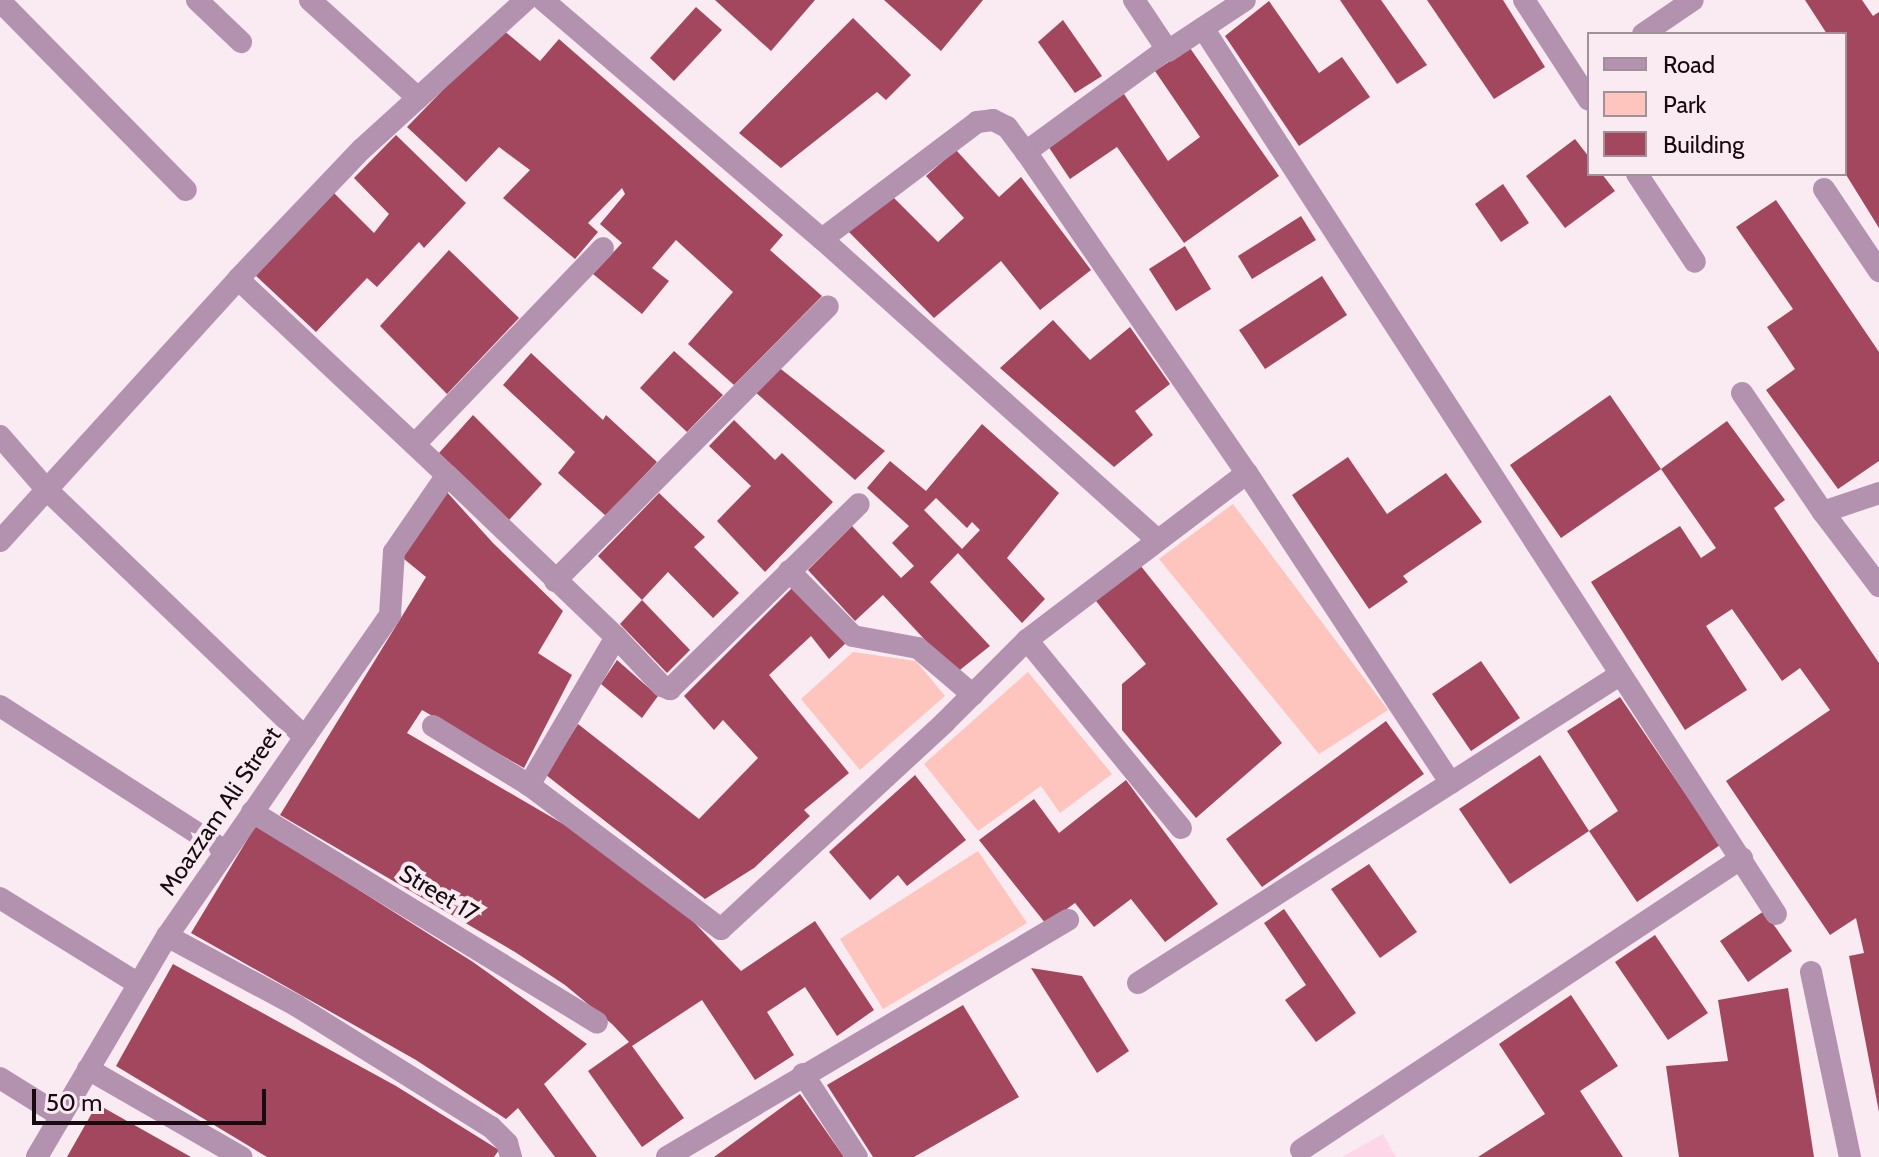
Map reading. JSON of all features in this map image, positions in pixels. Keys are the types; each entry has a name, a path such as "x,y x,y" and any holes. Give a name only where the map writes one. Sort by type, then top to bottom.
{"street":[{"path":"197,0 241,42"},
{"path":"310,0 418,98"},
{"path":"0,541 238,279 362,149 526,0"},
{"path":"543,0 822,239 1157,540"},
{"path":"1134,0 1168,50"},
{"path":"1026,152 1168,50 1245,0"},
{"path":"1524,0 1582,75"},
{"path":"1646,32 1693,0"},
{"path":"0,1 186,190"},
{"path":"1203,28 1776,914"},
{"path":"822,239 977,122 993,120 1007,127 1247,473 1451,783"},
{"path":"1638,176 1695,262"},
{"path":"1824,189 1879,271"},
{"path":"416,443 603,248"},
{"path":"238,279 416,443 616,637 662,686 670,689 859,504"},
{"path":"555,581 828,306"},
{"path":"1742,393 1823,512 1879,586"},
{"name":"Moazzam Ali Street","path":"0,436 46,489 305,737 137,983 37,1157"},
{"path":"433,726 529,785 721,929 973,695 1027,640 1247,473"},
{"path":"305,737 390,615 394,552 447,475"},
{"path":"1823,512 1879,493"},
{"path":"789,571 853,636 918,648 973,695"},
{"path":"529,785 616,637"},
{"path":"1027,640 1181,828"},
{"path":"1138,983 1621,674"},
{"path":"0,706 225,851"},
{"name":"Street 17","path":"252,812 597,1023"},
{"path":"1301,1150 1742,858"},
{"path":"0,898 137,983"},
{"path":"667,1157 1068,920"},
{"path":"167,936 297,1006 491,1127 507,1143 511,1157"},
{"path":"1811,972 1850,1157"},
{"path":"88,1069 241,1157"},
{"path":"803,1074 857,1157"},
{"path":"0,1078 61,1116"}],"shaded area":[{"path":"1383,1134 1396,1157 1342,1157"}],"green space":[{"path":"1233,504 1388,710 1319,754 1159,559"},
{"path":"853,652 916,661 945,696 860,770 801,699"},
{"path":"1028,672 1112,774 1060,813 1041,786 978,831 924,764"},
{"path":"978,851 1027,923 883,1009 840,939"}],"building":[{"path":"715,0 815,0 771,51"},
{"path":"884,0 983,0 941,51"},
{"path":"1340,0 1381,0 1427,65 1397,84"},
{"path":"1427,0 1503,0 1545,67 1494,99"},
{"path":"1805,0 1862,0 1873,16 1879,12 1879,228 1847,176 1847,32 1826,32"},
{"path":"1269,1 1319,73 1342,57 1370,97 1299,146 1225,36"},
{"path":"696,7 722,30 674,81 650,58"},
{"path":"853,18 911,75 886,100 877,92 781,168 739,133"},
{"path":"1063,20 1102,76 1075,93 1038,42"},
{"path":"502,29 540,61 559,39 783,235 770,250 822,296 734,385 688,344 733,292 676,240 652,268 669,281 642,314 593,274 622,243 600,224 625,194 622,188 588,223 598,232 575,259 503,198 530,170 499,147 466,182 407,127"},
{"path":"1190,48 1279,176 1184,243 1117,147 1070,179 1048,146 1124,94 1168,161 1200,137 1155,71"},
{"path":"396,135 466,203 424,248 419,242 377,287 367,278 316,332 253,273 332,191 374,233 389,214 354,178"},
{"path":"1575,139 1587,154 1587,176 1604,176 1615,191 1565,228 1526,176"},
{"path":"956,150 999,197 1021,177 1091,270 1040,310 1001,261 934,318 847,230 890,194 938,242 964,218 926,176"},
{"path":"1503,184 1529,223 1501,242 1475,204"},
{"path":"1776,200 1879,352 1879,461 1838,489 1766,390 1795,369 1767,327 1793,309 1736,227"},
{"path":"1301,216 1316,240 1252,279 1238,256"},
{"path":"1185,246 1211,289 1176,311 1149,269"},
{"path":"449,250 519,318 447,394 380,326"},
{"path":"1322,276 1347,315 1265,369 1239,330"},
{"path":"1053,320 1090,360 1130,327 1170,384 1135,411 1153,435 1114,467 1000,368"},
{"path":"674,351 723,395 687,432 640,388"},
{"path":"531,353 603,420 606,415 657,462 606,516 558,473 575,452 503,385"},
{"path":"777,366 885,451 855,480 754,391"},
{"path":"1610,395 1661,469 1561,538 1510,465"},
{"path":"473,415 542,484 509,520 439,453"},
{"path":"734,420 775,460 782,453 833,502 765,572 717,521 751,486 709,446"},
{"path":"1727,421 1785,500 1774,508 1879,663 1879,1112 1849,956 1864,953 1856,918 1830,935 1726,781 1830,710 1800,668 1782,681 1732,609 1706,626 1747,690 1685,730 1591,582 1680,526 1701,558 1716,548 1661,469"},
{"path":"982,424 1059,493 1007,558 1045,599 1022,623 958,553 930,582 990,646 956,673 883,595 855,621 808,570 852,526 901,578 914,566 892,543 909,526 867,488 890,461 926,491","holes":["936,498 967,528 972,522 980,530 962,549 924,510"]},
{"path":"1348,457 1387,514 1446,473 1482,522 1403,576 1408,582 1369,609 1292,495"},
{"path":"446,491 493,543 563,611 538,653 572,675 524,768 422,710 407,733 582,835 687,915 741,971 815,921 874,1010 837,1036 805,987 767,1012 794,1055 755,1080 702,1000 632,1046 684,1118 642,1147 588,1071 629,1042 612,1024 565,985 515,952 280,815 426,577 398,554"},
{"path":"659,493 705,537 694,547 739,593 713,618 668,572 642,600 598,556"},
{"path":"1140,565 1282,743 1196,818 1122,730 1122,684 1146,664 1096,601"},
{"path":"795,585 848,641 829,659 811,636 769,675 849,773 804,810 810,816 754,868 705,899 546,775 578,724 699,819 758,758 723,720 714,730 684,696"},
{"path":"642,600 690,650 667,673 620,624"},
{"path":"617,660 658,696 642,718 601,684"},
{"path":"1481,661 1520,718 1471,751 1432,694"},
{"path":"1620,697 1720,845 1637,902 1589,831 1618,811 1567,731"},
{"path":"1386,721 1424,774 1262,887 1226,839"},
{"path":"1540,755 1589,831 1510,884 1459,809"},
{"path":"915,775 966,840 907,886 898,875 870,900 829,852"},
{"path":"1126,780 1218,904 1165,942 1131,899 1094,927 1075,903 1046,924 979,840 1034,799 1059,833"},
{"path":"256,825 473,962 587,1044 544,1084 597,1157 555,1157 518,1108 506,1119 416,1060 191,933"},
{"path":"1369,864 1417,932 1380,958 1331,889"},
{"path":"1284,909 1356,1013 1316,1042 1285,1000 1306,985 1264,923"},
{"path":"1764,911 1792,951 1748,982 1720,941"},
{"path":"1655,935 1708,1013 1668,1040 1615,962"},
{"path":"173,964 396,1086 499,1150 494,1157 267,1157 116,1066"},
{"path":"1031,968 1082,976 1129,1051 1097,1073"},
{"path":"1788,988 1814,1157 1679,1157 1666,1066 1728,1061 1718,1000"},
{"path":"1571,995 1618,1066 1580,1091 1623,1157 1478,1157 1545,1114 1499,1044"},
{"path":"963,1005 1019,1097 914,1157 873,1157 827,1085"},
{"path":"800,1094 844,1157 714,1157"},
{"path":"97,1104 175,1148 191,1157 67,1157"}]}
